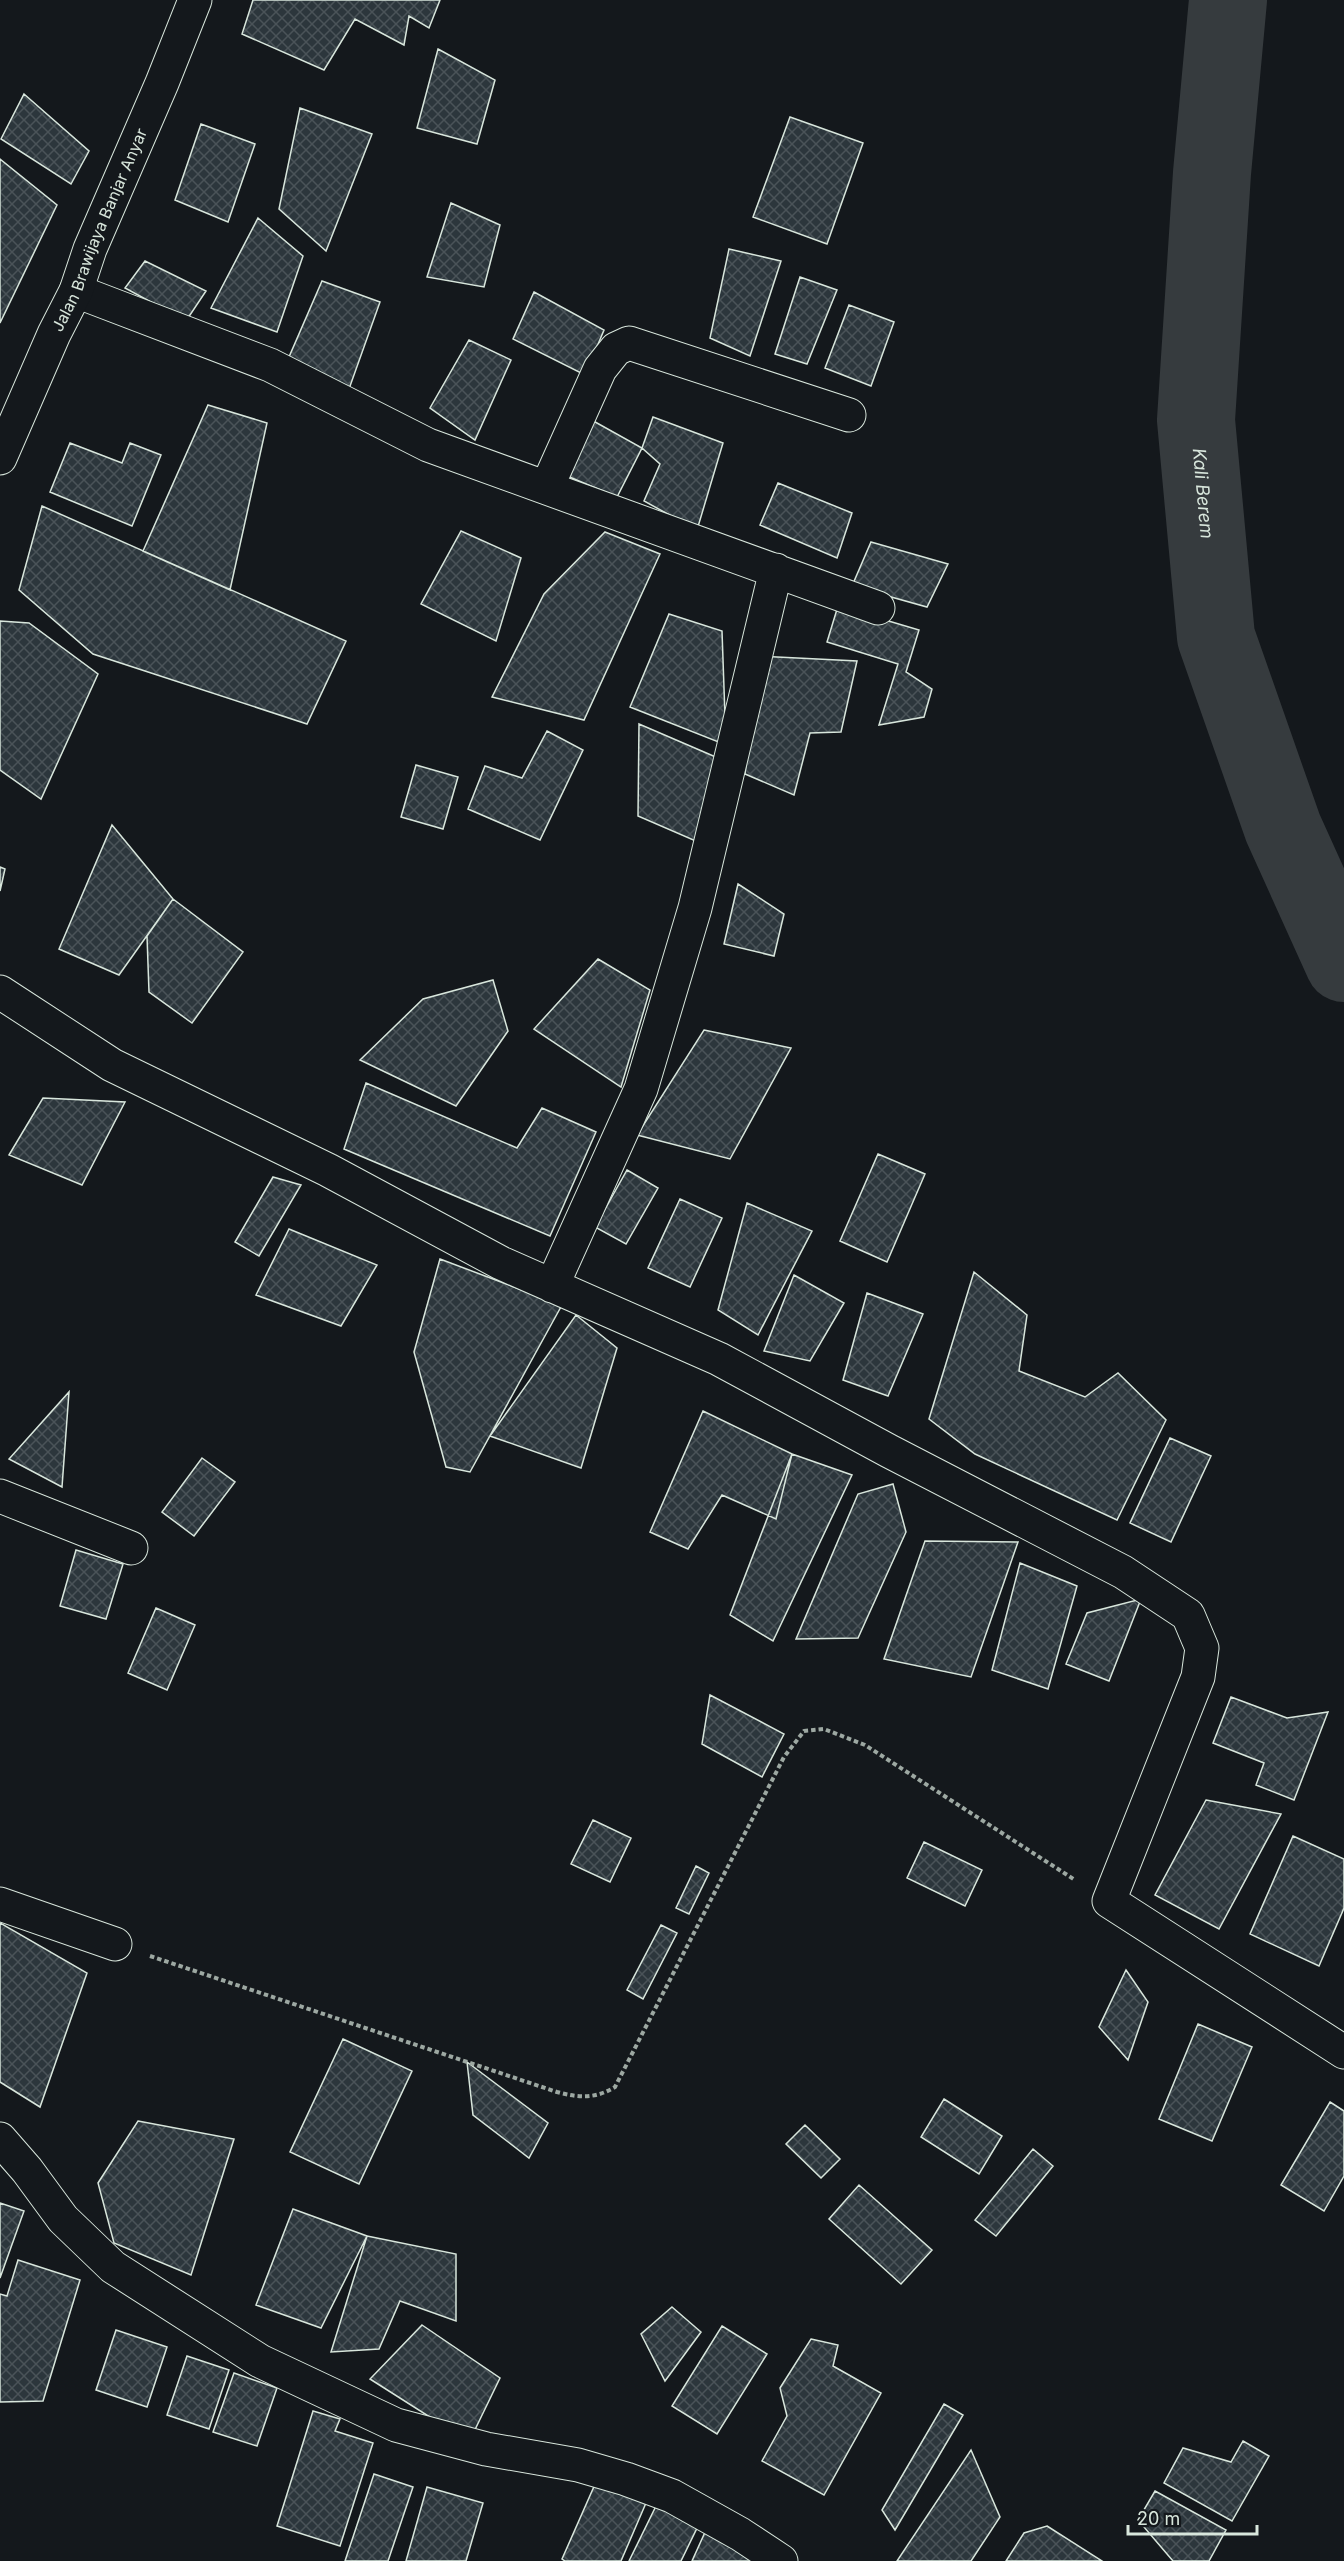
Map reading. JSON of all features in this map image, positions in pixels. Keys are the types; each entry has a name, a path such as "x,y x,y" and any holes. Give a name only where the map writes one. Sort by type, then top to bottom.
{"street":[{"name":"Jalan Brawijaya Banjar Anyar","path":"0,458 54,334 76,291 90,249 162,83 195,0"},
{"path":"76,291 270,366 428,445 878,608"},
{"path":"547,487 600,369 616,349 629,343 849,415"},
{"path":"552,1286 641,1089 695,908 776,570"},
{"path":"0,992 112,1065 328,1170 501,1263 719,1359 889,1451 1123,1572 1188,1615 1202,1648 1198,1677 1109,1901 1344,2052"},
{"path":"0,1496 131,1548"},
{"path":"0,1904 115,1944"},
{"path":"0,2139 27,2170 63,2219 113,2267 260,2361 396,2425 486,2449 578,2465 672,2496 740,2534 781,2561"}],"path":[{"path":"115,1944 557,2092 577,2097 601,2095 615,2087 784,1757 804,1731 824,1730 865,1745 1109,1901"}],"building":[{"path":"253,0 440,0 429,28 409,16 404,45 355,19 324,70 242,34"},
{"path":"438,49 495,80 477,144 417,128"},
{"path":"24,94 89,151 71,184 1,139"},
{"path":"300,108 372,134 326,251 279,209"},
{"path":"790,117 863,143 827,244 753,217"},
{"path":"201,124 255,144 228,222 175,200"},
{"path":"0,159 57,205 0,323"},
{"path":"451,203 500,225 484,287 427,277"},
{"path":"258,218 303,256 277,332 211,308"},
{"path":"729,249 781,261 750,356 710,338"},
{"path":"145,261 206,291 186,321 125,288"},
{"path":"800,277 837,290 807,364 775,354"},
{"path":"322,281 380,302 349,389 289,357"},
{"path":"534,292 604,330 585,375 513,339"},
{"path":"849,305 894,322 871,386 825,368"},
{"path":"469,340 511,360 475,440 430,408"},
{"path":"208,405 267,423 230,590 143,551"},
{"path":"653,417 723,443 697,530 644,501 660,464 642,448"},
{"path":"588,418 642,448 617,497 560,473"},
{"path":"70,443 122,463 130,443 161,455 132,526 50,492"},
{"path":"778,483 852,513 837,558 760,525"},
{"path":"42,506 346,641 307,724 93,654 19,590"},
{"path":"461,531 521,558 496,641 421,604"},
{"path":"605,532 660,554 584,720 492,697 544,594"},
{"path":"871,542 948,564 927,607 852,586"},
{"path":"838,606 919,630 906,672 932,689 924,717 879,725 898,664 827,642"},
{"path":"669,614 722,631 726,745 630,707"},
{"path":"0,621 29,623 98,674 41,799 0,770"},
{"path":"759,656 857,661 841,732 810,733 794,795 745,774"},
{"path":"639,724 718,758 698,842 638,816"},
{"path":"547,731 583,750 540,840 468,809 485,766 522,778"},
{"path":"416,765 458,777 443,829 401,817"},
{"path":"112,825 173,899 119,975 59,949"},
{"path":"0,867 5,869 0,891"},
{"path":"738,884 784,914 774,956 724,944"},
{"path":"173,899 243,952 192,1023 149,992 147,936"},
{"path":"598,959 650,990 621,1087 534,1029"},
{"path":"493,980 508,1031 456,1106 360,1060 423,999"},
{"path":"704,1030 791,1048 730,1159 637,1135"},
{"path":"366,1083 517,1148 542,1108 596,1132 550,1236 344,1149"},
{"path":"43,1098 125,1102 82,1185 9,1155"},
{"path":"878,1154 925,1174 887,1262 840,1241"},
{"path":"627,1170 658,1188 626,1244 595,1227"},
{"path":"273,1177 301,1185 259,1256 235,1242"},
{"path":"680,1199 722,1218 690,1287 648,1268"},
{"path":"747,1203 812,1231 758,1335 718,1310"},
{"path":"289,1229 377,1265 341,1326 256,1295"},
{"path":"440,1259 562,1305 470,1472 446,1467 414,1352"},
{"path":"974,1272 1027,1315 1019,1371 1085,1397 1118,1373 1166,1420 1117,1520 975,1454 929,1419"},
{"path":"794,1275 844,1303 810,1361 764,1351"},
{"path":"867,1293 923,1314 888,1396 843,1380"},
{"path":"576,1315 617,1348 581,1468 490,1436"},
{"path":"69,1392 62,1487 9,1459"},
{"path":"703,1411 792,1454 776,1519 722,1495 688,1549 650,1532"},
{"path":"1170,1438 1211,1456 1171,1542 1130,1523"},
{"path":"792,1454 852,1475 773,1641 730,1615"},
{"path":"202,1458 235,1482 194,1536 162,1512"},
{"path":"893,1484 906,1532 858,1638 796,1639 858,1494"},
{"path":"925,1541 1018,1542 971,1677 884,1659"},
{"path":"76,1550 123,1564 106,1619 60,1606"},
{"path":"1020,1563 1077,1586 1048,1689 992,1670"},
{"path":"1141,1599 1109,1681 1066,1664 1087,1613"},
{"path":"156,1608 195,1625 167,1690 128,1673"},
{"path":"710,1695 784,1734 762,1777 702,1744"},
{"path":"1231,1697 1287,1718 1328,1712 1294,1800 1256,1785 1264,1763 1213,1743"},
{"path":"1206,1800 1281,1814 1219,1929 1155,1895"},
{"path":"593,1820 631,1838 610,1882 571,1864"},
{"path":"1293,1836 1344,1859 1344,1908 1319,1966 1250,1934"},
{"path":"924,1842 982,1870 965,1906 907,1878"},
{"path":"696,1866 709,1873 689,1914 676,1908"},
{"path":"0,1923 87,1973 40,2107 0,2082"},
{"path":"661,1925 677,1933 643,1999 627,1990"},
{"path":"1126,1970 1148,2002 1128,2060 1099,2027"},
{"path":"1198,2024 1252,2047 1212,2141 1159,2119"},
{"path":"343,2039 412,2071 359,2184 290,2152"},
{"path":"467,2062 548,2123 529,2158 473,2115"},
{"path":"944,2099 1002,2136 979,2174 921,2137"},
{"path":"1330,2102 1344,2111 1344,2176 1324,2211 1281,2185"},
{"path":"138,2121 234,2139 191,2275 114,2243 98,2183"},
{"path":"805,2125 840,2159 821,2178 786,2144"},
{"path":"1033,2149 1053,2166 996,2236 975,2220"},
{"path":"859,2185 932,2250 901,2284 829,2219"},
{"path":"0,2203 24,2211 0,2278"},
{"path":"293,2209 367,2236 321,2328 256,2305"},
{"path":"367,2236 456,2254 456,2321 400,2301 379,2349 331,2352"},
{"path":"18,2260 80,2280 43,2401 0,2402 0,2294 7,2296"},
{"path":"672,2307 701,2332 665,2381 641,2334"},
{"path":"422,2325 500,2378 469,2442 370,2379"},
{"path":"722,2326 767,2354 717,2434 672,2406"},
{"path":"116,2330 167,2347 147,2407 96,2390"},
{"path":"811,2339 838,2345 833,2366 881,2393 824,2495 762,2461 787,2416 780,2388"},
{"path":"187,2356 229,2370 209,2429 167,2415"},
{"path":"234,2373 277,2388 257,2446 213,2432"},
{"path":"944,2404 963,2415 895,2530 882,2510"},
{"path":"313,2411 340,2419 335,2431 373,2443 340,2546 277,2526"},
{"path":"1243,2441 1269,2456 1232,2521 1164,2483 1183,2448 1231,2462"},
{"path":"971,2450 1000,2517 971,2561 897,2561"},
{"path":"374,2474 413,2487 388,2561 345,2561"},
{"path":"596,2482 646,2503 621,2561 565,2561 562,2559"},
{"path":"427,2487 483,2503 466,2561 406,2561"},
{"path":"1155,2491 1226,2530 1209,2561 1173,2561 1138,2520"},
{"path":"657,2504 699,2524 681,2561 629,2561"},
{"path":"1047,2526 1102,2561 1006,2561 1024,2533"},
{"path":"706,2530 752,2561 692,2561"}],"waterway":[{"name":"Kali Berem","path":"1228,0 1212,173 1196,420 1216,637 1283,828 1344,963"}]}
